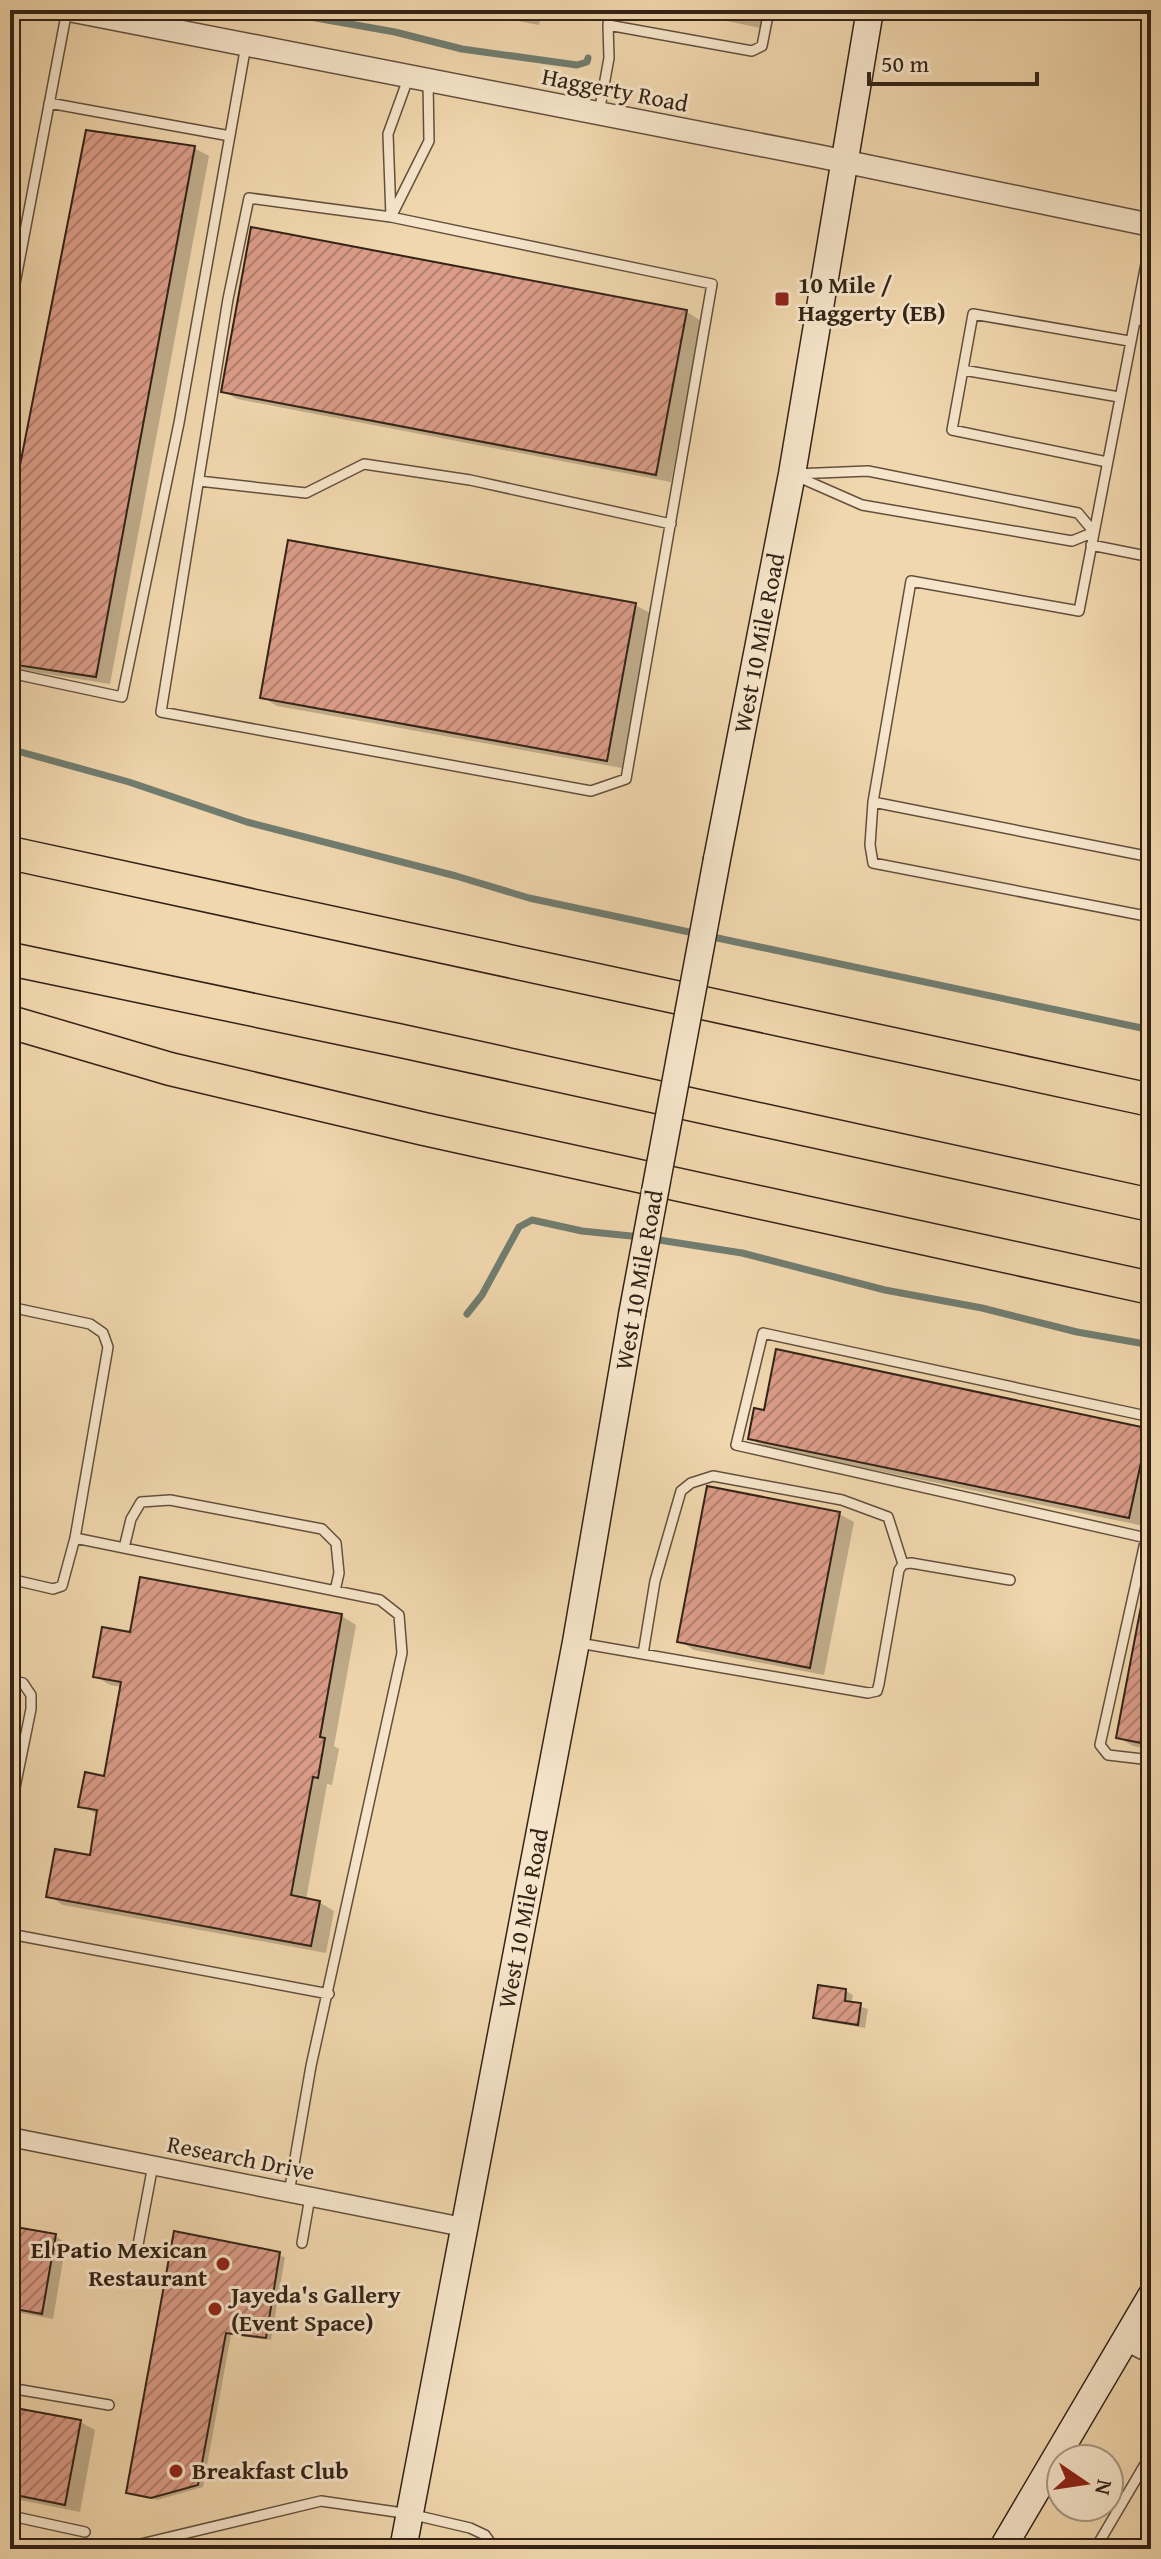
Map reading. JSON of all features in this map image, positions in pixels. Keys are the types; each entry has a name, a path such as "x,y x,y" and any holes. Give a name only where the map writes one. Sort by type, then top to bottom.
{"highway":[{"path":"10,853 1151,1100"},
{"path":"10,959 1151,1205"},
{"path":"10,1022 170,1069 409,1126 1151,1288"}],"main road":[{"name":"West 10 Mile Road","path":"403,2549 576,1642 632,1315 792,474 870,10"},
{"path":"1002,2549 1151,2296"}],"street":[{"name":"Haggerty Road","path":"68,10 844,161 1151,225"},
{"name":"Research Drive","path":"10,2137 463,2227"},
{"path":"1125,2341 1151,2354"}],"lane":[{"path":"10,310 68,10"},
{"path":"599,114 609,58 610,10"},
{"path":"608,25 752,51 762,46 769,10"},
{"path":"10,673 122,697 179,423 246,45"},
{"path":"391,217 429,141 419,78"},
{"path":"391,217 388,134 419,78"},
{"path":"49,103 230,136"},
{"path":"249,198 391,217 712,284 626,779 591,791 161,712 199,481 228,299 249,198"},
{"path":"1151,238 1079,611 911,581 873,802 870,845 873,863 1151,917"},
{"path":"1107,462 952,430 973,314 1129,341"},
{"path":"1136,319 1151,322"},
{"path":"963,370 1119,397"},
{"path":"199,481 306,493 364,464 470,480 671,524"},
{"path":"792,474 868,471 1078,513 1094,532"},
{"path":"792,474 862,505 1072,541 1094,532"},
{"path":"1091,545 1151,557"},
{"path":"873,802 1151,857"},
{"path":"10,1307 90,1324 103,1333 108,1347 75,1538 62,1586 53,1589 10,1579"},
{"path":"1148,1538 736,1445 763,1333 1151,1417"},
{"path":"643,1654 655,1581 681,1491 691,1483 713,1476 842,1500 888,1517 903,1564"},
{"path":"124,1548 131,1519 141,1502 170,1500 322,1529 336,1543 339,1573 335,1591"},
{"path":"1151,1515 1100,1745 1108,1755 1151,1760"},
{"path":"75,1538 380,1600 399,1615 402,1653 311,2066 289,2193"},
{"path":"576,1642 868,1693 877,1691 899,1570 903,1564 1010,1580"},
{"path":"10,1680 23,1683 31,1695 31,1709 10,1812"},
{"path":"10,1934 329,1994"},
{"path":"137,2250 153,2165"},
{"path":"302,2243 310,2197"},
{"path":"10,2388 109,2405"},
{"path":"1095,2549 1151,2454"},
{"path":"120,2549 321,2501 410,2514 470,2528 485,2535 495,2549"},
{"path":"10,2518 85,2532"}],"building":[{"path":"86,130 195,146 96,677 10,664 10,516"},
{"path":"251,227 687,310 656,475 221,392"},
{"path":"288,540 636,603 607,761 260,698"},
{"path":"776,1349 1151,1429 1151,1460 1142,1458 1129,1518 748,1439 754,1408 764,1410"},
{"path":"707,1486 840,1512 810,1668 677,1642"},
{"path":"140,1577 342,1614 320,1737 325,1738 318,1778 313,1777 291,1895 320,1901 311,1946 46,1897 55,1849 90,1855 97,1810 78,1807 85,1772 104,1776 121,1682 93,1677 102,1627 130,1632"},
{"path":"1142,1601 1151,1601 1151,1745 1116,1738"},
{"path":"818,1985 846,1989 845,2001 861,2003 858,2025 813,2018"},
{"path":"10,2226 56,2234 42,2314 10,2308"},
{"path":"174,2231 280,2252 266,2338 226,2333 198,2485 151,2498 126,2493"},
{"path":"10,2407 81,2420 65,2505 10,2494"}],"waterway":[{"path":"271,10 395,32 462,49 577,65 587,62 588,58"},
{"path":"10,749 129,782 247,822 529,898 1151,1030"},
{"path":"467,1314 482,1295 519,1227 532,1220 582,1231 641,1237"},
{"path":"653,1239 742,1253 885,1290 1151,1345"}],"place":[{"name":"10 Mile / Haggerty (EB)","path":"782,299"},
{"name":"El Patio Mexican Restaurant","path":"223,2264"},
{"name":"Jayeda's Gallery (Event Space)","path":"215,2309"},
{"name":"Breakfast Club","path":"176,2471"}]}
